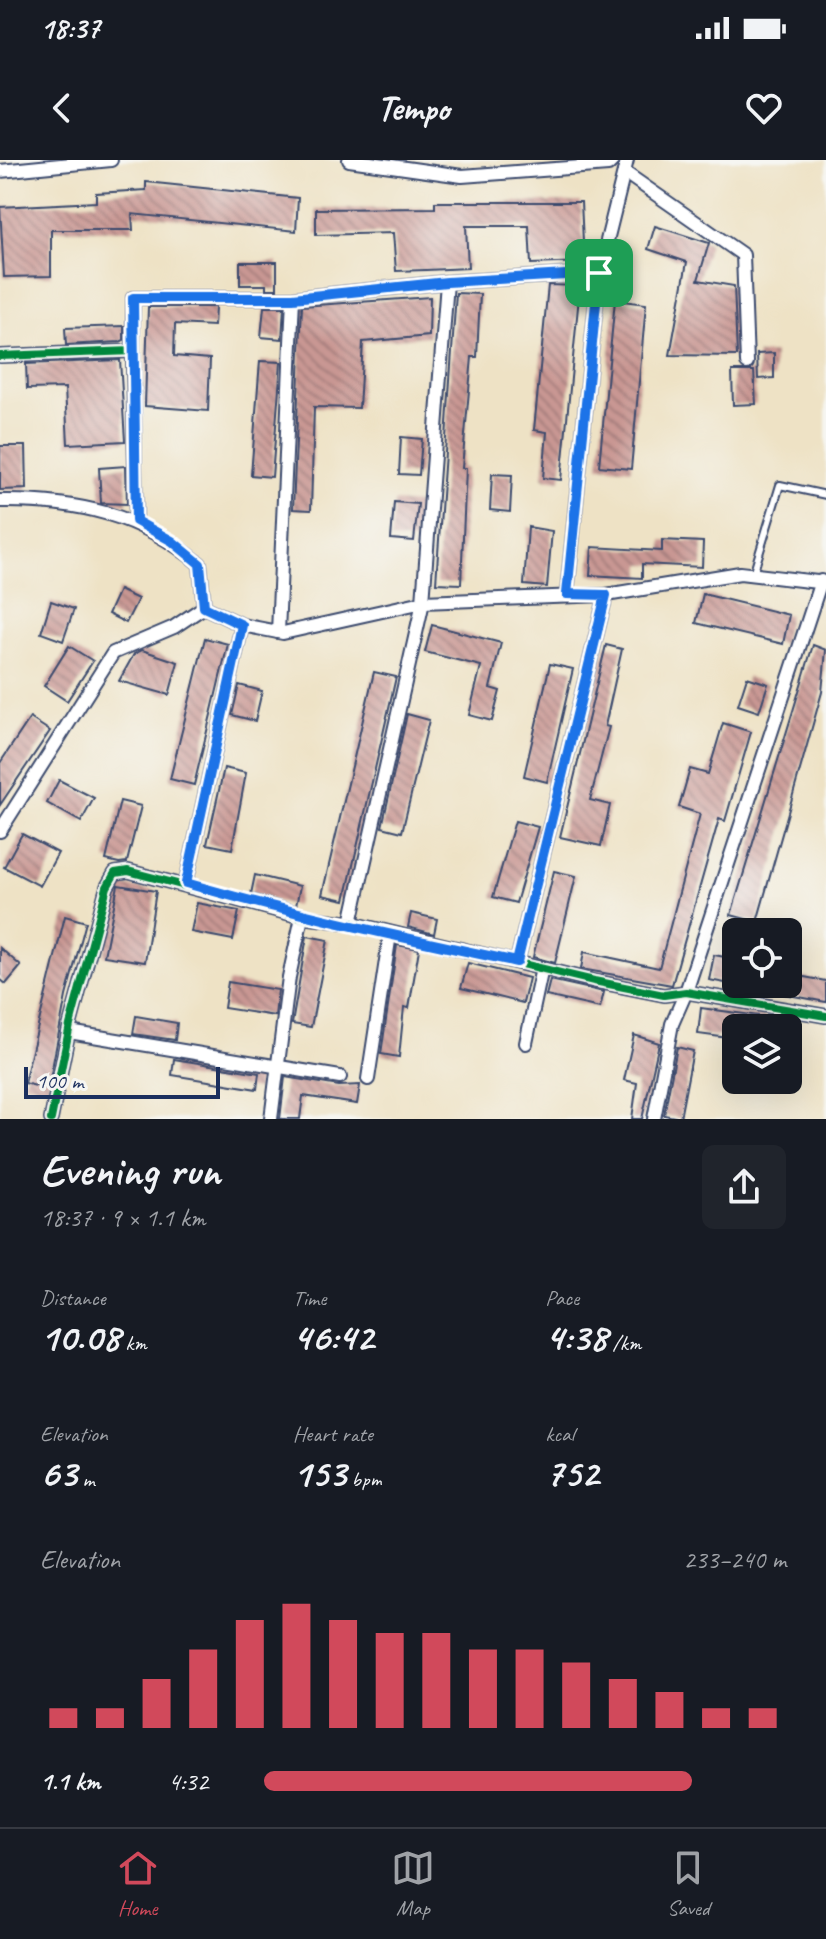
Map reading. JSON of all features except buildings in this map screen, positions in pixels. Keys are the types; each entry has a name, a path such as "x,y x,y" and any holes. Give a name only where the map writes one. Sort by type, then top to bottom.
{"street":[{"path":"0,171 61,162 111,160"},
{"path":"349,160 462,176 608,165 613,160"},
{"path":"567,594 599,273 626,166 743,255 747,363"},
{"path":"136,521 133,298 293,298 447,282 599,273"},
{"path":"351,923 423,602 447,282"},
{"path":"278,632 293,298"},
{"path":"0,356 133,351"},
{"path":"0,501 49,501 136,521 172,541 200,564 204,607"},
{"path":"204,607 242,625 278,632 423,602 567,594 606,595 740,573 823,582 686,992 672,1024 654,1119"},
{"path":"517,962 606,595"},
{"path":"0,831 113,653 174,627 204,607"},
{"path":"186,883 242,625"},
{"path":"51,1119 69,1032 107,887 115,873 128,871 186,883 302,917 351,923 664,995 686,992 826,1016"},
{"path":"271,1119 302,917"},
{"path":"368,1079 390,934"},
{"path":"526,1043 542,968"},
{"path":"69,1032 262,1061 277,1067 340,1077"}],"lane":[{"path":"753,574 780,485 826,495"}],"cycle path":[{"path":"0,356 133,351 133,298 293,298 447,282 599,273"},
{"path":"51,1119 70,1025 107,887 115,873 128,871 302,917 351,923 594,981 664,995 686,992 826,1016"}],"route":[{"path":"599,273 567,594 606,595 517,962 351,923 302,917 186,883 242,625 204,607 200,564 172,541 143,528 136,521 133,298 293,298 447,282 599,273"}]}
